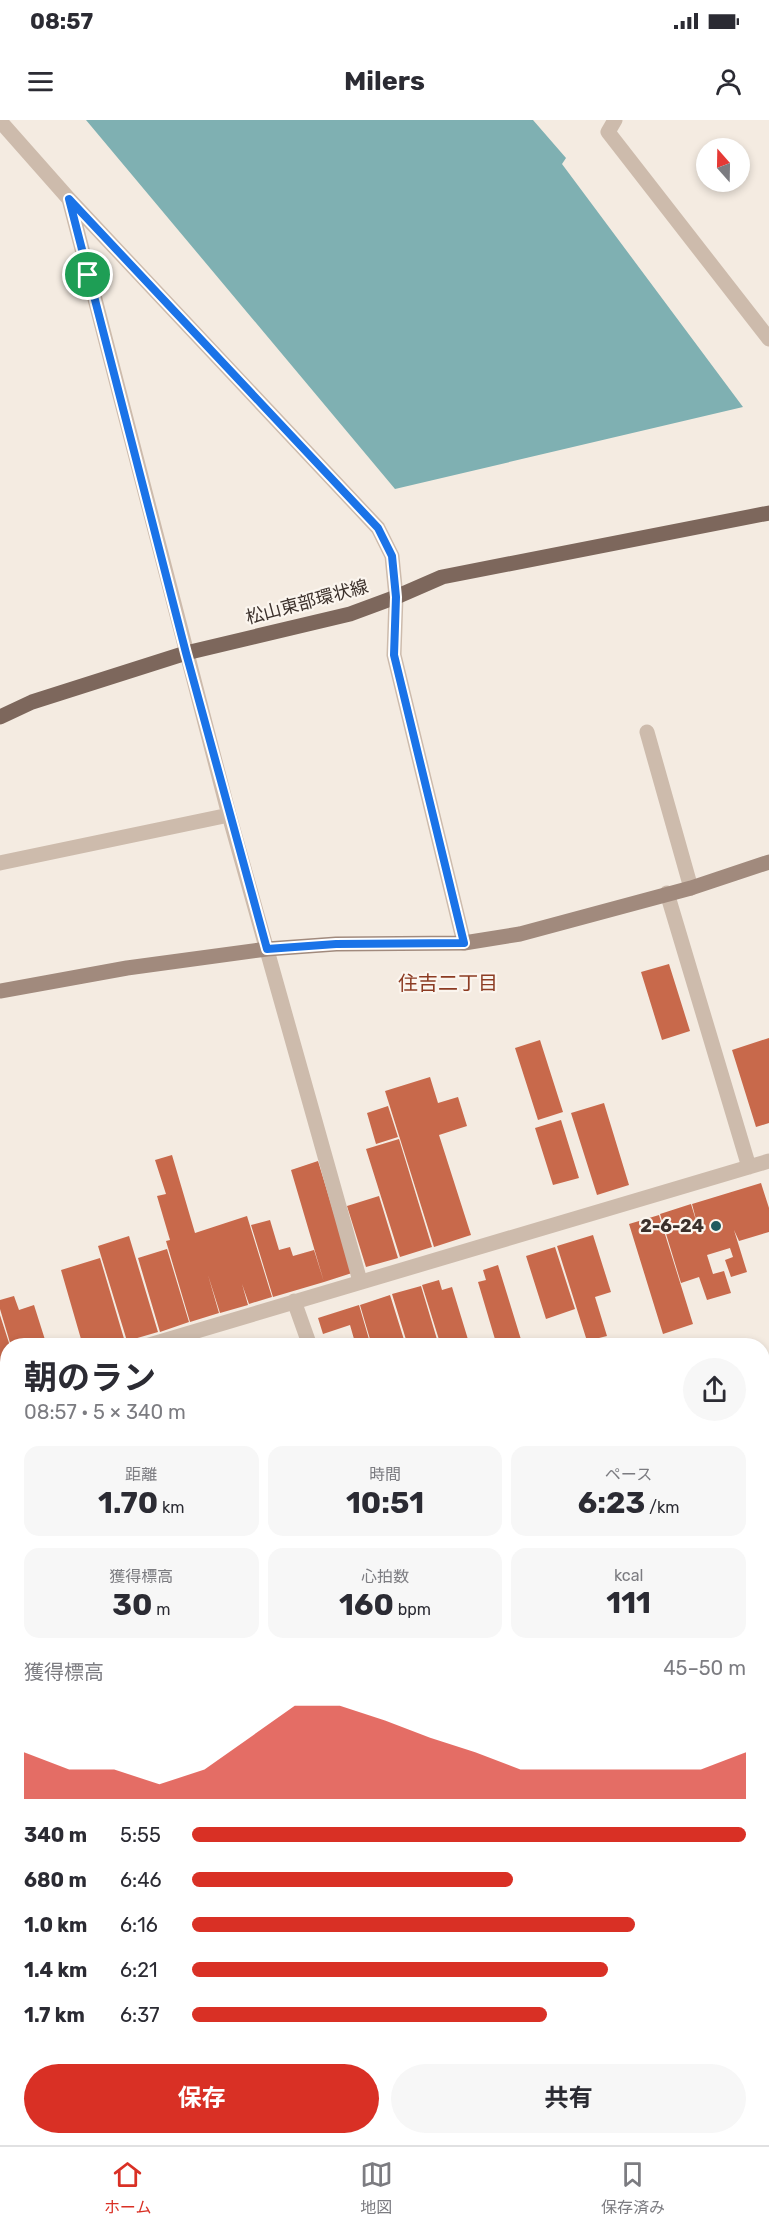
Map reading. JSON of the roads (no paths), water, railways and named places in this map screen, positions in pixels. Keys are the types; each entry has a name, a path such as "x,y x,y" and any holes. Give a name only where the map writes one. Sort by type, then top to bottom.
{"main road":[{"name":"松山東部環状線","path":"0,717 33,702 186,653 350,614 442,577 769,513"}],"street":[{"path":"615,120 608,132 769,339"},
{"path":"0,121 69,199 378,528 392,556 396,597 394,655 464,943"},
{"path":"69,199 186,653 360,1281"},
{"path":"647,732 691,888"},
{"path":"0,863 230,815"},
{"path":"0,991 127,968 267,949 336,944 464,943 520,934 691,888 769,862"},
{"path":"172,1338 294,1300 763,1167 667,893"},
{"path":"294,1300 307,1338"}],"water":[{"path":"86,120 533,120 566,158 562,164 743,407 395,489"}],"place":[{"name":"2-6-24","path":"716,1226"}],"district":[{"name":"住吉二丁目","path":"448,983"}]}
